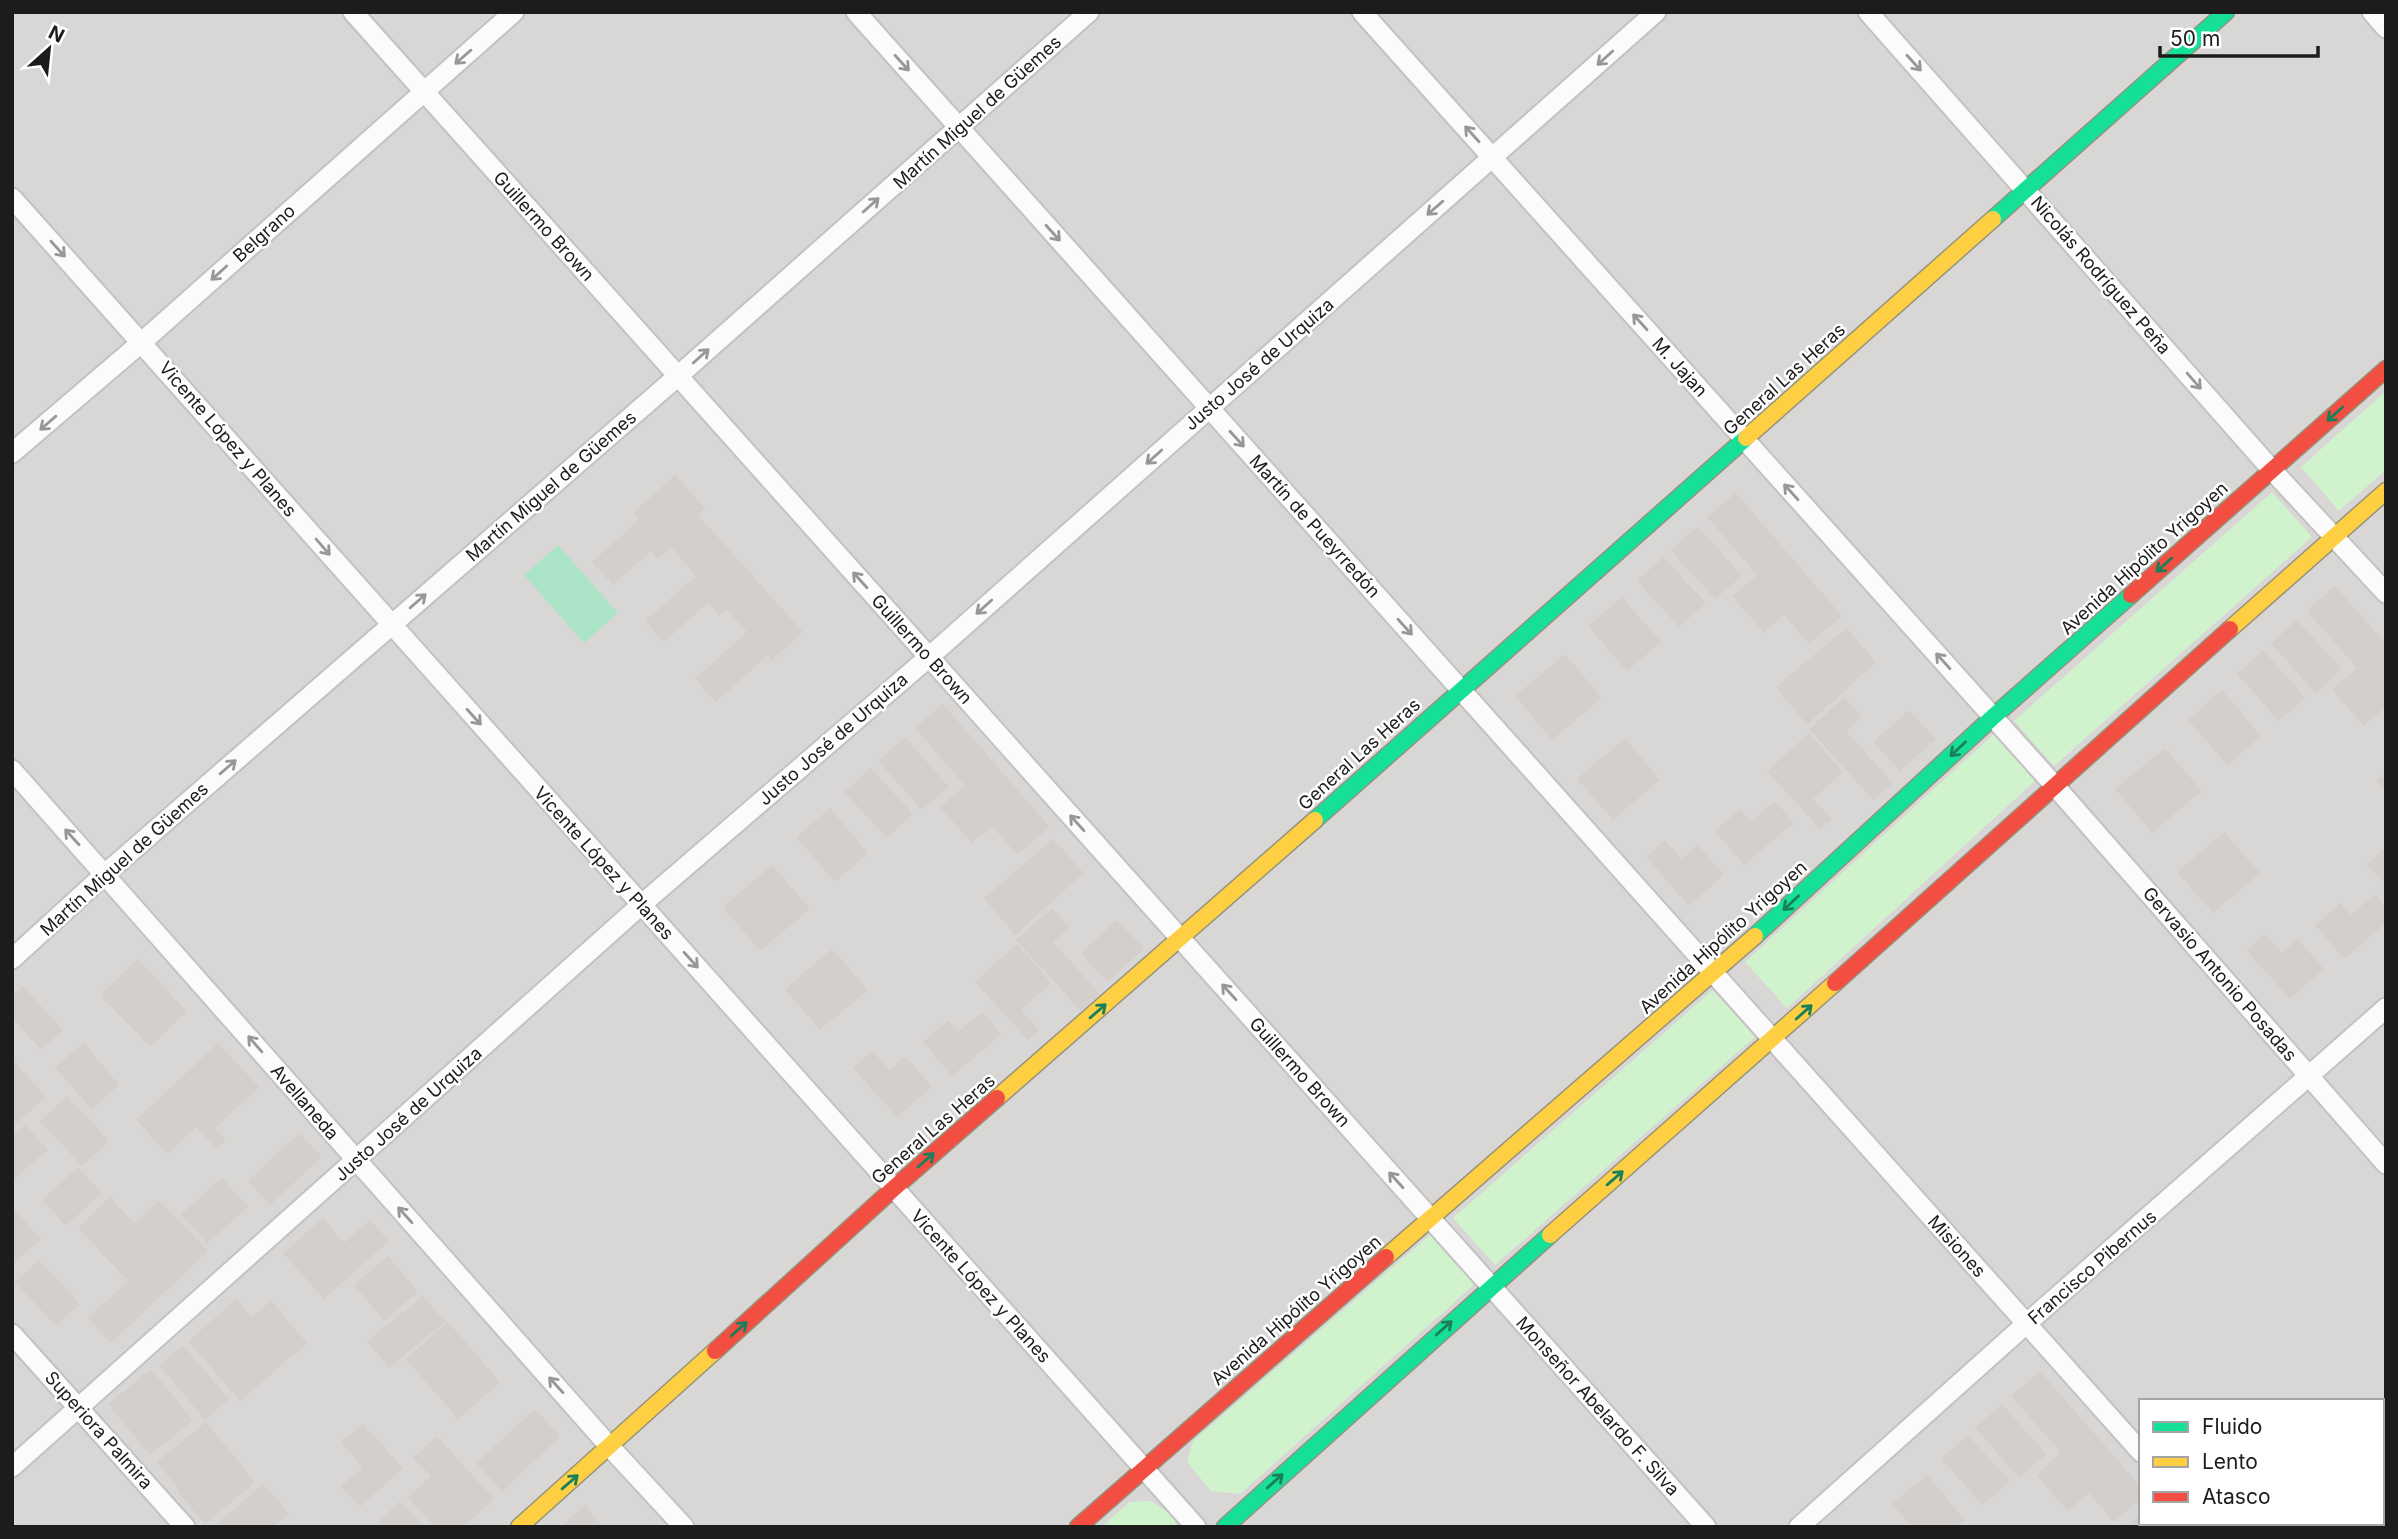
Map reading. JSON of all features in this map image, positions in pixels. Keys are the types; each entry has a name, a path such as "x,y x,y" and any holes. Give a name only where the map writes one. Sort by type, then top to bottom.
{"main road":[{"name":"General Las Heras","path":"519,1527 893,1189 1181,939 2226,12"},
{"name":"Avenida Hipólito Yrigoyen","path":"1079,1527 1430,1218 1714,974 1993,717 2386,369"},
{"path":"1225,1527 1491,1286 1773,1040 2054,785 2386,491"}],"street":[{"name":"Guillermo Brown","path":"353,12 1491,1286"},
{"name":"Belgrano","path":"12,453 142,342 514,12"},
{"name":"Martín de Pueyrredón","path":"856,12 1773,1040"},
{"name":"Martín Miguel de Güemes","path":"12,959 105,874 678,376 1089,12"},
{"name":"M. Jajan","path":"1363,12 2054,785"},
{"name":"Justo José de Urquiza","path":"12,1467 641,905 929,657 1656,12"},
{"name":"Nicolás Rodríguez Peña","path":"1868,12 2272,470 2386,593"},
{"path":"2372,12 2386,28"},
{"name":"Vicente López y Planes","path":"12,198 1196,1527"},
{"name":"Avellaneda","path":"12,770 610,1447 684,1527"},
{"name":"Gervasio Antonio Posadas","path":"2054,785 2386,1164"},
{"name":"Francisco Pibernus","path":"1799,1527 2386,1008"},
{"name":"Misiones","path":"1773,1040 2139,1450"},
{"name":"Monseñor Abelardo F. Silva","path":"1491,1286 1706,1527"},
{"name":"Superiora Palmira","path":"12,1334 185,1527"}],"shaded area":[{"path":"12,12 2386,12 2386,1527 12,1527"}],"green space":[{"path":"2386,391 2386,470 2339,511 2301,467"},
{"path":"2272,492 2312,537 2054,766 2014,721"},
{"path":"558,545 618,613 584,643 524,575"},
{"path":"1996,732 2038,778 1787,1008 1745,962"},
{"path":"1713,990 1755,1037 1495,1265 1453,1218"},
{"path":"1432,1233 1477,1282 1240,1494 1211,1491 1187,1462 1193,1441"},
{"path":"1152,1501 1173,1517 1177,1527 1101,1527 1130,1502"}],"building":[{"path":"675,475 705,508 698,515 803,632 771,661 768,655 716,702 695,679 747,632 726,609 719,616 708,603 664,642 645,621 696,576 671,547 658,559 651,551 613,585 592,562 639,520 633,513"},
{"path":"1736,493 1842,616 1809,644 1784,615 1764,633 1732,596 1757,575 1707,517"},
{"path":"1698,526 1742,576 1715,599 1670,550"},
{"path":"1663,557 1706,603 1679,627 1637,581"},
{"path":"2335,586 2386,644 2386,710 2384,708 2364,726 2332,690 2357,668 2307,611"},
{"path":"1622,597 1661,642 1627,671 1588,626"},
{"path":"2297,620 2342,669 2315,693 2271,643"},
{"path":"1846,628 1876,662 1807,725 1776,687"},
{"path":"2263,650 2305,697 2279,721 2237,674"},
{"path":"1565,654 1602,698 1552,740 1515,696"},
{"path":"2222,690 2261,736 2227,765 2188,720"},
{"path":"1844,697 1862,717 1846,731 1893,783 1873,800 1809,729"},
{"path":"943,704 1050,827 1017,855 992,826 972,843 940,807 965,786 915,728"},
{"path":"1909,710 1936,739 1900,771 1873,742"},
{"path":"1809,733 1843,772 1813,799 1832,819 1820,829 1767,771"},
{"path":"905,737 949,787 922,810 878,761"},
{"path":"1625,738 1660,780 1613,820 1577,779"},
{"path":"2165,748 2202,791 2152,833 2115,789"},
{"path":"871,768 913,814 887,838 844,792"},
{"path":"2386,773 2386,792 2376,781"},
{"path":"1775,801 1794,823 1744,865 1715,831 1740,809 1751,821"},
{"path":"830,808 868,853 835,882 796,837"},
{"path":"2224,832 2260,873 2213,913 2177,872"},
{"path":"1053,839 1084,873 1015,935 984,898"},
{"path":"1665,840 1682,859 1698,845 1724,875 1689,906 1646,857"},
{"path":"2386,847 2386,885 2367,864"},
{"path":"772,865 810,909 760,951 723,907"},
{"path":"2375,894 2386,907 2386,923 2344,959 2315,925 2340,903 2351,915"},
{"path":"1052,908 1070,928 1053,942 1100,994 1081,1011 1016,940"},
{"path":"1117,920 1144,949 1107,982 1081,953"},
{"path":"2265,934 2282,953 2298,939 2324,969 2290,999 2246,950"},
{"path":"1017,944 1051,983 1021,1010 1039,1030 1028,1040 975,982"},
{"path":"832,949 868,990 820,1030 785,989"},
{"path":"137,959 187,1011 150,1047 100,995"},
{"path":"23,986 63,1030 41,1050 12,1018 12,996"},
{"path":"982,1012 1002,1034 952,1076 923,1042 948,1020 958,1032"},
{"path":"84,1043 119,1085 91,1109 55,1067"},
{"path":"218,1043 259,1087 215,1128 226,1140 217,1149 196,1127 168,1154 136,1120"},
{"path":"872,1051 890,1070 905,1056 932,1086 897,1117 853,1068"},
{"path":"12,1059 46,1097 17,1123 12,1118"},
{"path":"67,1096 109,1141 82,1166 40,1121"},
{"path":"26,1125 48,1150 12,1181 12,1136"},
{"path":"299,1133 322,1157 270,1205 248,1181"},
{"path":"78,1167 102,1193 66,1226 42,1200"},
{"path":"222,1178 248,1207 207,1243 181,1214"},
{"path":"110,1197 135,1224 159,1200 208,1251 111,1343 88,1318 128,1281 78,1228"},
{"path":"12,1207 41,1239 12,1265"},
{"path":"323,1218 344,1243 370,1220 389,1241 324,1299 283,1253"},
{"path":"388,1256 418,1292 384,1321 354,1285"},
{"path":"39,1260 80,1304 56,1326 15,1282"},
{"path":"423,1296 445,1322 389,1368 367,1341"},
{"path":"237,1299 252,1317 271,1301 307,1343 240,1401 188,1341"},
{"path":"448,1322 500,1382 458,1419 406,1359"},
{"path":"183,1345 229,1399 205,1420 159,1365"},
{"path":"151,1369 193,1420 150,1455 108,1404"},
{"path":"2040,1371 2139,1485 2139,1501 2114,1522 2089,1493 2068,1511 2036,1475 2061,1453 2011,1396"},
{"path":"2002,1404 2046,1454 2019,1478 1975,1428"},
{"path":"535,1409 560,1437 502,1491 476,1463"},
{"path":"206,1422 255,1482 205,1524 176,1490 179,1489 157,1462"},
{"path":"363,1424 403,1468 360,1507 341,1486 363,1467 341,1442"},
{"path":"1968,1435 2010,1481 1983,1505 1941,1459"},
{"path":"437,1436 494,1499 464,1527 435,1527 408,1497 431,1476 413,1458"},
{"path":"1927,1475 1965,1520 1958,1527 1912,1527 1892,1504"},
{"path":"263,1484 289,1513 273,1527 222,1527 219,1523"},
{"path":"400,1501 424,1527 373,1527"},
{"path":"585,1505 603,1527 560,1527"},
{"path":"2139,1516 2139,1525 2168,1527 2126,1527"}],"traffic: fast":[{"path":"1993,219 2226,12"},
{"path":"1315,820 1746,438"},
{"path":"1755,936 1993,717 2131,595"},
{"path":"1225,1527 1550,1235"}],"traffic: slow":[{"path":"1746,438 1993,219"},
{"path":"2230,629 2386,491"},
{"path":"997,1098 1315,820"},
{"path":"1386,1257 1755,936"},
{"path":"1550,1235 1835,983"},
{"path":"519,1527 715,1351"}],"traffic: jam":[{"path":"2131,595 2386,369"},
{"path":"1835,983 2230,629"},
{"path":"715,1351 997,1098"},
{"path":"1078,1527 1386,1257"}]}
